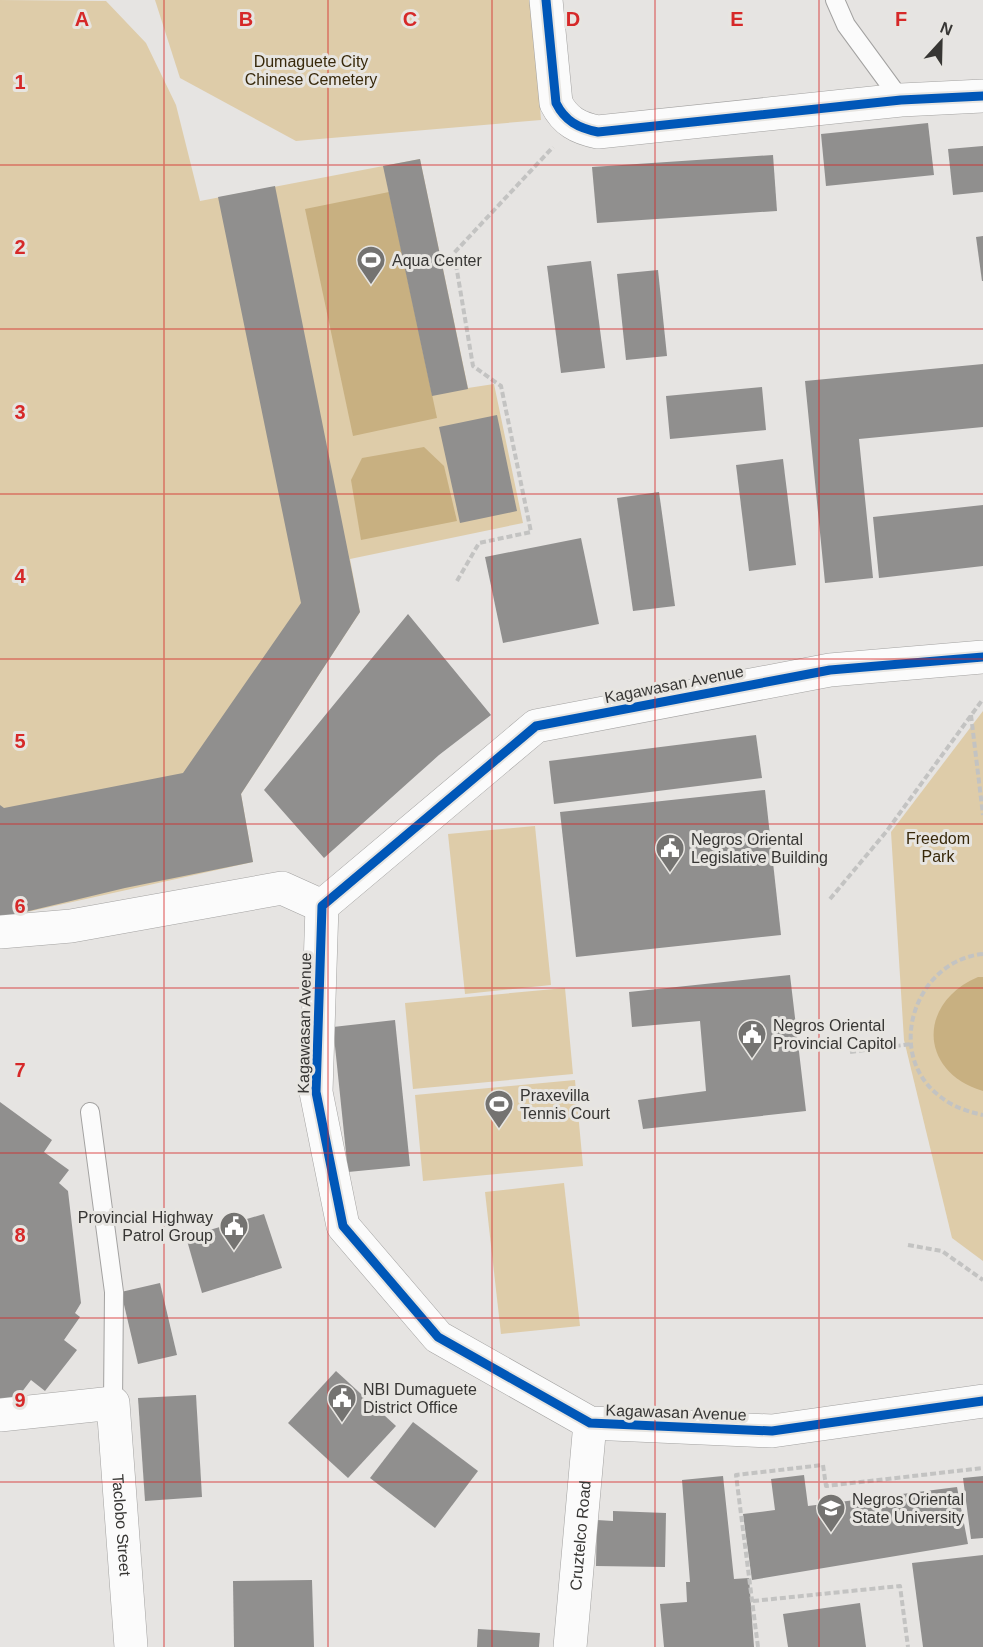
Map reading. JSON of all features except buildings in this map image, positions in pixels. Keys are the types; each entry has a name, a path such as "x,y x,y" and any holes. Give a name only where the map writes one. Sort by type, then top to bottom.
{"street":[{"path":"546,0 556,103 562,114 574,124 598,132 901,100 983,96"},
{"name":"Kagawasan Avenue","path":"983,657 830,670 536,726 322,906 316,1092 343,1226 438,1337 590,1424 772,1431 983,1401"},
{"path":"0,932 71,926 282,888 322,906"},
{"path":"0,1414 113,1403"},
{"name":"Taclobo Street","path":"113,1403 130,1647"},
{"name":"Cruztelco Road","path":"570,1647 590,1424"}],"lane":[{"path":"835,0 846,25 901,100"},
{"path":"90,1112 114,1292 113,1403"}],"path":[{"path":"457,581 479,543 531,532 501,386 473,366 454,253 574,124"},
{"path":"830,899 886,832 983,699"},
{"path":"972,715 983,815"},
{"path":"983,954 970,955 944,968 924,988 912,1015 910,1044 919,1071 936,1093 959,1109 983,1115"},
{"path":"850,1052 910,1044"},
{"path":"908,1245 942,1251 983,1280"},
{"path":"758,1647 736,1475 823,1465 826,1486 983,1468"},
{"path":"753,1601 900,1586 908,1647"}],"green space":[{"path":"0,0 106,1 146,43 176,105 200,201 420,159 468,388 494,384 523,523 350,559 360,612 241,794 253,862 0,918"},
{"name":"Dumaguete City Chinese Cemetery","path":"155,0 532,0 541,120 296,141 180,78"},
{"name":"Freedom Park","path":"983,711 983,1261 952,1238 904,1040 891,832"},
{"path":"535,826 551,985 465,994 448,834"},
{"path":"565,988 573,1074 413,1089 405,1003"},
{"name":"Praxevilla Tennis Court","path":"575,1080 583,1166 423,1181 415,1095"},
{"path":"564,1183 580,1326 501,1334 485,1192"}],"shaded area":[{"path":"389,192 437,418 353,436 305,209"},
{"path":"424,447 444,466 457,521 361,540 351,480 362,458"},
{"path":"978,977 983,977 983,1091 962,1082 947,1069 937,1053 934,1037 936,1019 944,1003 958,989"}],"cycle path":[{"path":"546,0 556,103 573,123 598,132 901,100 983,96"},
{"path":"983,657 830,670 536,726 322,906 316,1092 343,1226 438,1337 590,1423 772,1431 983,1401"}],"place":[{"name":"Aqua Center","path":"371,286"},
{"name":"Negros Oriental Legislative Building","path":"670,874"},
{"name":"Negros Oriental Provincial Capitol","path":"752,1060"},
{"name":"Praxevilla Tennis Court","path":"499,1130"},
{"name":"Provincial Highway Patrol Group","path":"234,1252"},
{"name":"NBI Dumaguete District Office","path":"342,1424"},
{"name":"Negros Oriental State University","path":"831,1534"}]}
